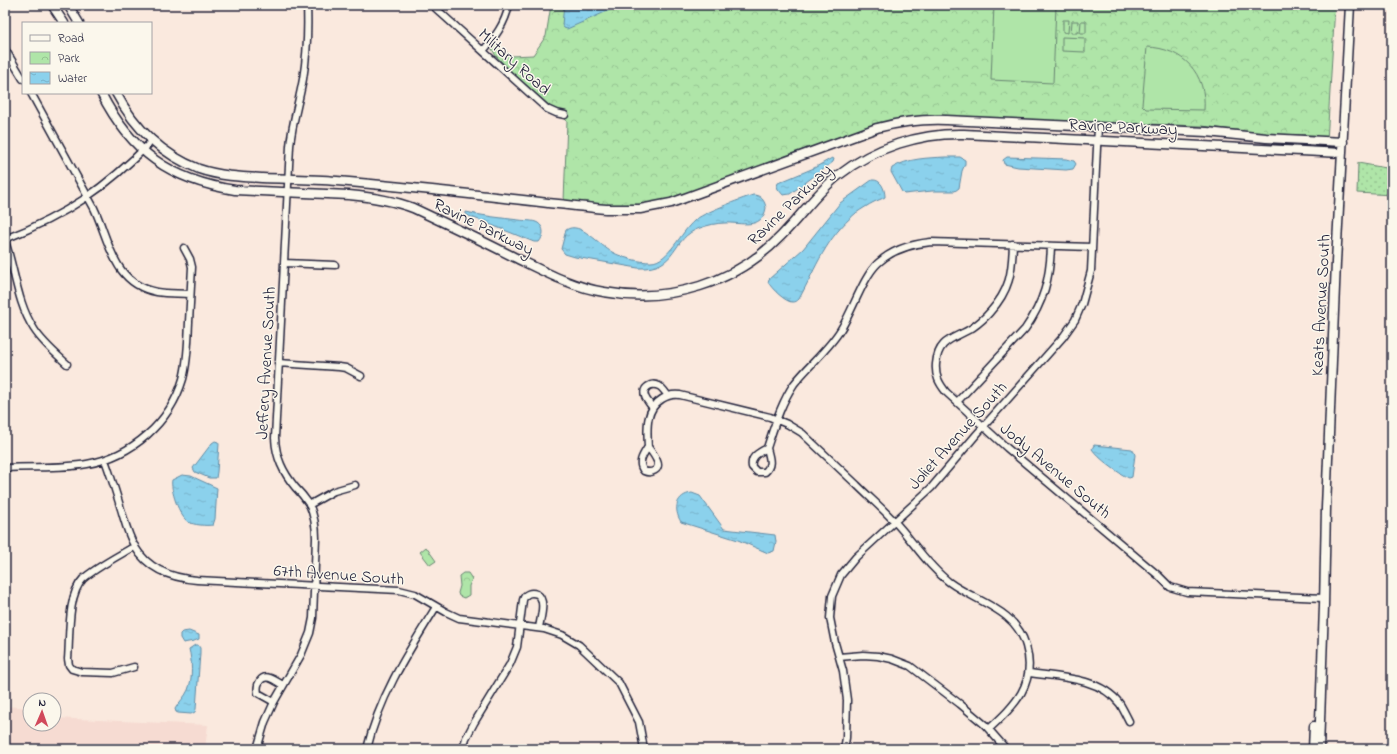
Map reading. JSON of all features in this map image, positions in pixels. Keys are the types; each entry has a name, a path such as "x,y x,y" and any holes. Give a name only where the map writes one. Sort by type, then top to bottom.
{"street":[{"path":"52,5 63,22"},
{"path":"68,5 78,22"},
{"name":"Jeffery Avenue South","path":"258,749 265,722 283,685 301,655 308,640 312,626 316,531 314,519 309,505 287,476 277,454 274,433 288,179 292,130 303,80 306,55 308,35 307,5"},
{"name":"Military Road","path":"432,5 547,109 565,115"},
{"path":"483,51 500,29 508,5"},
{"name":"Keats Avenue South","path":"1319,749 1329,423 1350,5"},
{"path":"5,49 22,77"},
{"path":"32,94 88,196 102,226 115,262 127,278 137,285 150,290 166,293 190,294"},
{"name":"Ravine Parkway","path":"102,94 120,125 142,150 174,172 201,183 235,190 365,196 397,203 424,213 578,286 616,294 652,295 675,293 721,278 746,265 774,244 816,196 840,174 869,156 891,146 921,137 948,134 1342,153"},
{"name":"Ravine Parkway","path":"117,94 130,116 152,141 176,158 206,171 227,175 359,183 606,209 628,210 670,203 877,128 922,120 1207,132 1266,138 1343,142"},
{"name":"Joliet Avenue South","path":"844,749 846,738 847,700 843,671 830,618 832,596 841,575 856,557 931,488 983,427 1064,337 1075,320 1082,304 1091,271 1098,127"},
{"path":"67,364 39,337 30,323 22,301 5,240 47,221 72,207 116,175 152,141"},
{"path":"767,448 785,400 794,385 840,330 870,274 878,263 886,256 910,244 930,242 1092,247"},
{"name":"Jody Avenue South","path":"1013,244 1013,264 1010,278 998,302 980,322 949,339 939,350 936,367 937,378 946,392 1007,448 1170,586 1186,592 1324,602"},
{"path":"957,402 1031,320 1047,284 1051,246"},
{"path":"5,468 79,465 105,460 134,446 151,432 167,414 183,379 186,363 191,264 184,248"},
{"path":"284,262 335,265"},
{"path":"278,363 339,367 361,376"},
{"path":"652,407 644,395 647,387 654,384 659,386 668,396"},
{"path":"648,447 649,417 652,407 660,400 668,396 680,395 777,419 794,427 802,433 894,521 926,560 943,577 955,586 1000,612 1012,621 1023,636 1029,658 1029,673 1023,690 1015,703 989,729"},
{"name":"67th Avenue South","path":"105,460 127,528 135,546 141,555 164,573 178,578 197,580 399,590 415,594 436,607 463,619 539,628 562,635 579,645 618,683 639,722 644,749"},
{"path":"309,505 334,491 355,485"},
{"path":"134,667 116,673 82,672 72,669 69,665 68,659 71,606 77,587 88,575 135,546"},
{"path":"463,749 466,738 510,664 517,647 524,598 529,594 535,593 540,596 542,600 539,628"},
{"name":"Keats Avenue South","path":"1313,749 1321,613 1324,602"},
{"path":"367,749 370,735 388,689 402,662 436,607"},
{"path":"839,657 862,655 878,656 892,659 910,666 960,704 989,729 1006,749"},
{"path":"1029,673 1076,680 1092,685 1108,693 1118,702 1129,721"},
{"path":"274,702 258,693 257,688 259,682 262,678 269,678 283,685"}],"shaded area":[{"path":"5,706 22,707 22,732 62,732 62,718 208,725 205,749 5,749"}],"green space":[{"path":"551,5 1335,5 1327,142 1315,135 1266,134 1202,126 912,117 673,198 642,205 609,206 564,201 567,121 513,73 496,56 492,49 495,43 511,56 533,55 546,36"},
{"path":"994,5 1056,5 1053,83 991,80"},
{"path":"1063,20 1069,20 1068,33 1063,32"},
{"path":"1072,21 1078,21 1077,33 1071,33"},
{"path":"1081,21 1086,21 1086,33 1080,33"},
{"path":"1062,37 1085,38 1085,52 1062,51"},
{"path":"1147,47 1172,52 1190,65 1197,75 1201,85 1204,97 1204,110 1146,109 1142,105"},
{"path":"1358,163 1392,169 1392,195 1357,193"},
{"path":"426,547 436,561 430,565 420,552"},
{"path":"463,573 468,573 472,579 469,586 469,595 464,598 459,596 458,593 460,586 459,576"}],"water":[{"path":"564,5 621,5 567,29 562,25"},
{"path":"960,157 965,160 959,188 955,191 932,191 904,194 891,172 892,168 905,162 918,159"},
{"path":"1007,157 1067,159 1074,161 1076,164 1073,169 1066,170 1018,167 1004,164 1003,160"},
{"path":"832,158 834,159 833,162 790,194 783,195 778,189 778,183 814,168"},
{"path":"872,180 878,181 882,185 885,197 856,213 845,223 829,243 798,300 795,302 790,302 783,298 770,285 768,282 769,279 803,249 840,203"},
{"path":"753,195 760,197 764,201 766,208 764,215 760,220 750,224 722,223 712,224 700,228 690,233 683,239 668,259 661,264 651,267 638,268 575,257 565,254 561,249 566,230 577,228 590,235 607,249 621,256 641,261 657,261 669,252 689,226 698,218 722,206"},
{"path":"466,212 492,217 536,222 542,227 542,237 539,242 534,242 469,216"},
{"path":"215,441 219,444 217,472 216,478 209,478 195,472 193,468"},
{"path":"1094,445 1132,449 1135,455 1132,477 1129,478 1125,476 1104,461 1092,449"},
{"path":"182,475 191,476 217,488 215,519 213,525 200,525 188,522 181,514 172,490 172,480"},
{"path":"692,493 700,496 724,529 775,535 776,542 774,551 768,553 738,540 681,522 677,512 679,500 687,494"},
{"path":"189,631 199,635 199,639 183,643 180,638 180,634 182,632"},
{"path":"195,645 198,645 200,648 196,709 195,712 191,714 178,713 175,709 187,693 191,680 191,659 189,649"}]}
